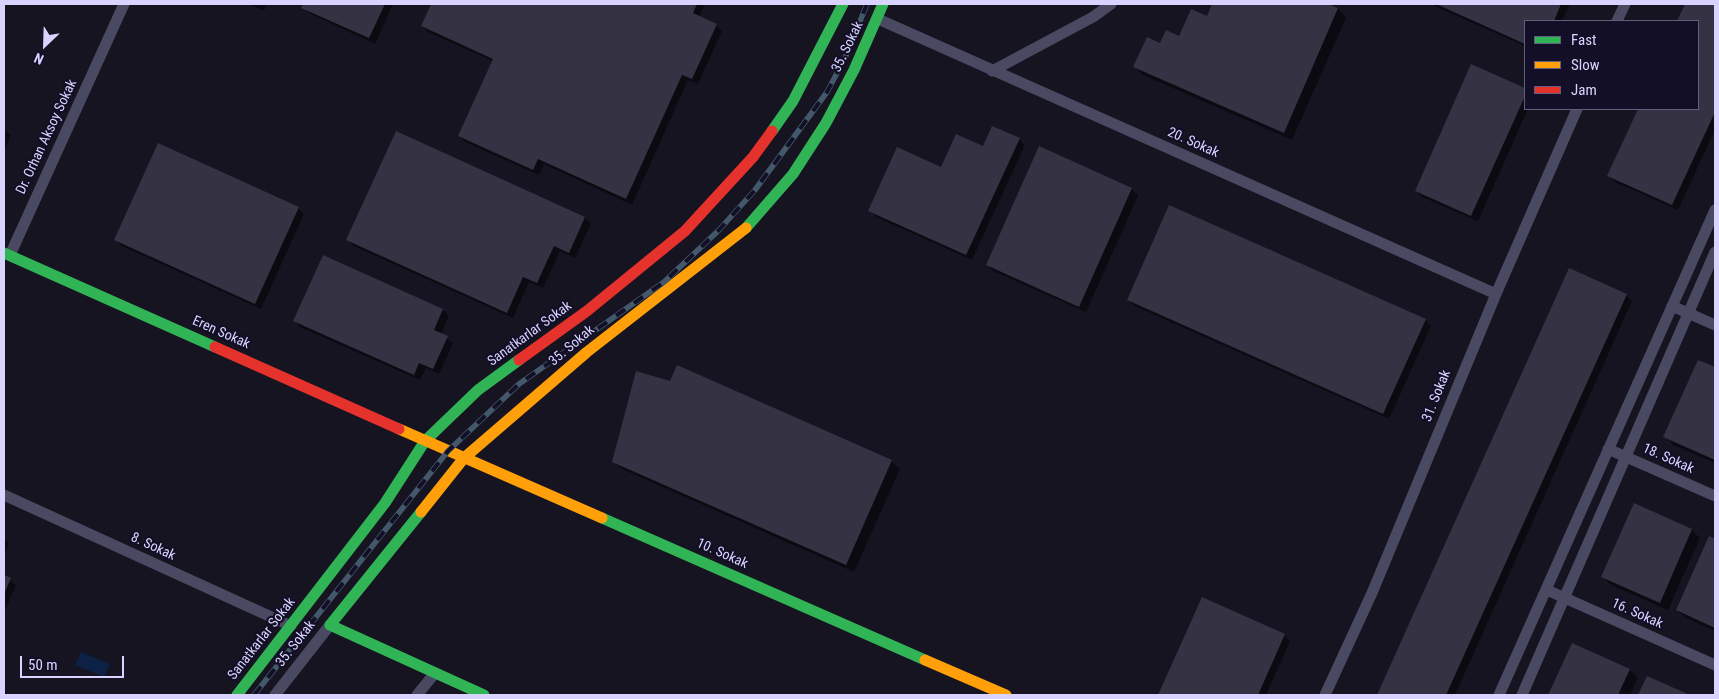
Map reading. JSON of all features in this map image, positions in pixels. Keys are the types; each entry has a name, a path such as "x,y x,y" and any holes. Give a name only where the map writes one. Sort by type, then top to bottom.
{"street":[{"name":"Dr. Orhan Aksoy Sokak","path":"7,254 124,4"},
{"name":"Sanatkarlar Sokak","path":"237,695 385,503 425,441 478,390 588,311 685,231 753,158 793,101 842,4"},
{"name":"35. Sokak","path":"275,695 464,458 587,352 749,226 793,174 826,124 878,20 883,4"},
{"path":"992,70 1093,16 1111,4"},
{"path":"1617,20 1625,4"},
{"name":"20. Sokak","path":"878,20 1496,294"},
{"name":"31. Sokak","path":"1325,695 1372,593 1496,294 1577,110"},
{"path":"1499,695 1715,210"},
{"path":"1522,695 1715,252"},
{"name":"Eren Sokak","path":"7,254 425,441"},
{"path":"1672,306 1715,325"},
{"name":"10. Sokak","path":"425,441 1006,695"},
{"name":"18. Sokak","path":"1608,449 1715,496"},
{"name":"8. Sokak","path":"4,495 291,626"},
{"name":"16. Sokak","path":"1547,590 1715,665"},
{"path":"330,626 484,695"},
{"path":"417,695 435,673"}],"water":[{"path":"81,652 110,664 104,677 75,665"}],"building":[{"path":"303,4 385,4 369,38 301,8"},
{"path":"431,4 697,4 693,13 717,24 692,79 682,75 626,199 538,159 533,170 458,136 493,59 421,26"},
{"path":"1212,4 1328,4 1338,8 1284,133 1133,67 1147,37 1160,43 1166,30 1179,36 1191,9 1207,16"},
{"path":"1436,4 1561,4 1554,20 1524,20 1524,44"},
{"path":"1685,4 1715,4 1715,112 1672,205 1607,176 1638,110 1699,110 1699,20 1677,20"},
{"path":"1471,64 1524,88 1524,98 1471,216 1415,191"},
{"path":"992,126 1020,138 966,255 868,211 897,147 941,167 956,134 983,146"},
{"path":"396,131 585,217 569,253 554,246 537,283 523,277 507,313 346,240"},
{"path":"158,143 299,207 255,304 114,240"},
{"path":"1039,146 1132,188 1079,307 986,265"},
{"path":"1169,205 1426,319 1383,414 1127,300"},
{"path":"323,255 443,309 434,330 448,336 433,369 419,363 414,375 293,321"},
{"path":"1569,268 1627,294 1446,695 1377,695"},
{"path":"1698,360 1715,367 1715,460 1663,437"},
{"path":"677,365 892,460 846,565 612,462 636,371 670,381"},
{"path":"1634,503 1692,529 1660,603 1601,577"},
{"path":"1709,536 1715,539 1715,628 1676,610"},
{"path":"4,575 11,578 4,594"},
{"path":"1202,597 1285,634 1258,695 1158,695"},
{"path":"1572,643 1630,669 1618,695 1548,695"},
{"path":"1647,676 1690,695 1638,695"}],"railway":[{"path":"254,695 448,451 519,384 664,282 718,231 755,190 827,92 845,58 867,4"}],"traffic: fast":[{"path":"772,131 793,101 843,4"},
{"path":"746,228 793,174 826,123 854,70 883,4"},
{"path":"4,253 215,347"},
{"path":"237,695 385,503 425,441 478,390 519,360"},
{"path":"421,512 330,625 484,695"},
{"path":"602,518 925,660"}],"traffic: slow":[{"path":"421,512 464,458 587,352 746,228"},
{"path":"399,429 602,518"},
{"path":"925,660 1006,695"}],"traffic: jam":[{"path":"519,360 587,311 685,231 753,157 772,131"},
{"path":"215,347 399,429"}]}
